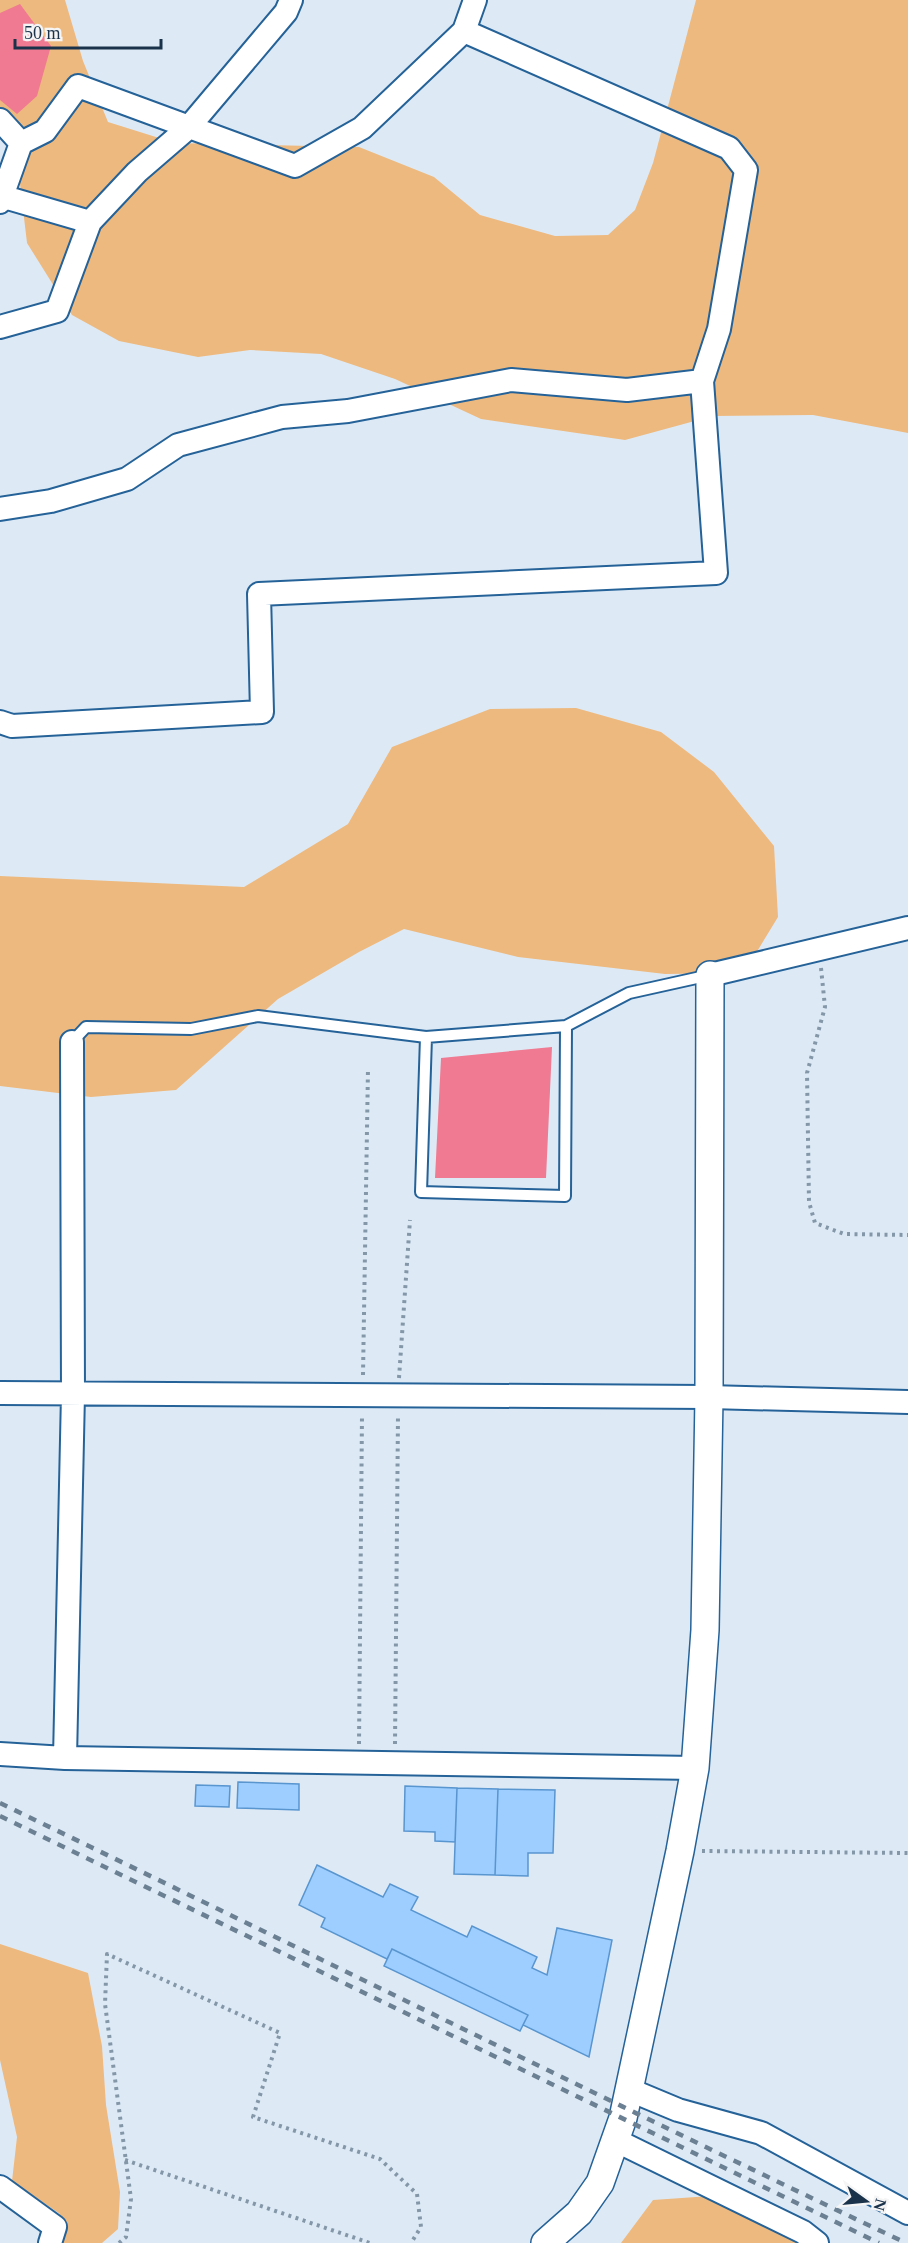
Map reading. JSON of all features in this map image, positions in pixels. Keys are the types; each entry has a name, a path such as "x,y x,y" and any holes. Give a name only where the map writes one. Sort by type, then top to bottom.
{"street":[{"path":"0,327 57,311 90,222 138,172 188,128 286,12 291,0"},
{"path":"90,222 1,199 21,143 45,131 78,86 295,166 362,128 464,31 475,0"},
{"path":"0,722 12,726 261,712 259,594 716,573 702,381 719,329 746,170 729,148 464,31"},
{"path":"0,120 21,143"},
{"path":"0,509 51,501 127,479 178,445 282,417 348,411 511,380 627,390 702,381"},
{"path":"545,2243 579,2213 600,2183 615,2140 630,2090 695,1768 705,1630 709,1397 710,975 908,928"},
{"path":"65,1758 73,1394 72,1042"},
{"path":"0,1393 709,1397 908,1402"},
{"path":"0,1754 65,1758 695,1768"},
{"path":"630,2090 678,2110 760,2133 908,2213"},
{"path":"615,2140 803,2232 817,2243"},
{"path":"0,2187 55,2227 50,2243"}],"lane":[{"path":"72,1042 86,1027 191,1029 258,1016 426,1037 566,1026 628,993 710,975"},
{"path":"426,1037 421,1192 565,1196 566,1026"}],"path":[{"path":"819,949 825,1006 807,1073 809,1202 815,1223 844,1234 908,1235"},
{"path":"394,1763 398,1396 410,1220"},
{"path":"680,1851 908,1853"},
{"path":"119,2243 126,2237 131,2199 105,2004 107,1953 280,2033 253,2117 380,2160 417,2194 421,2227 411,2243"},
{"path":"125,2160 370,2243"}],"shaded area":[{"path":"0,0 65,0 83,61 108,122 175,143 359,147 434,177 480,215 555,236 608,235 635,210 653,163 696,0 908,0 908,433 813,415 713,416 625,440 481,419 395,379 321,354 250,350 198,357 119,341 72,315 27,243 14,133 0,108"},
{"path":"20,4 51,46 37,96 17,114 0,100 0,13"},
{"path":"576,708 661,732 714,772 774,846 778,917 744,973 665,974 518,957 404,929 278,999 176,1090 91,1097 0,1086 0,876 244,887 348,824 392,747 490,709"},
{"path":"552,1047 546,1178 435,1178 441,1058"},
{"path":"0,1944 88,1973 102,2046 106,2105 120,2192 118,2229 102,2243 59,2243 60,2214 12,2181 17,2137 0,2060"},
{"path":"739,2194 828,2243 621,2243 653,2200"}],"building":[{"path":"238,1782 299,1784 299,1810 237,1808"},
{"path":"196,1785 230,1786 229,1807 195,1806"},
{"path":"405,1786 457,1788 455,1842 435,1841 435,1832 404,1831"},
{"path":"457,1788 498,1789 495,1875 454,1874"},
{"path":"498,1789 555,1790 553,1853 528,1853 528,1876 495,1875"},
{"path":"317,1865 383,1897 390,1884 418,1897 411,1910 467,1937 472,1926 537,1957 532,1968 547,1975 557,1928 612,1940 589,2057 523,2025 528,2015 392,1949 387,1959 321,1927 325,1918 299,1905"},
{"path":"392,1949 528,2015 520,2031 384,1966"}],"railway":[{"path":"0,1803 906,2243"},
{"path":"0,1816 879,2243"}]}
